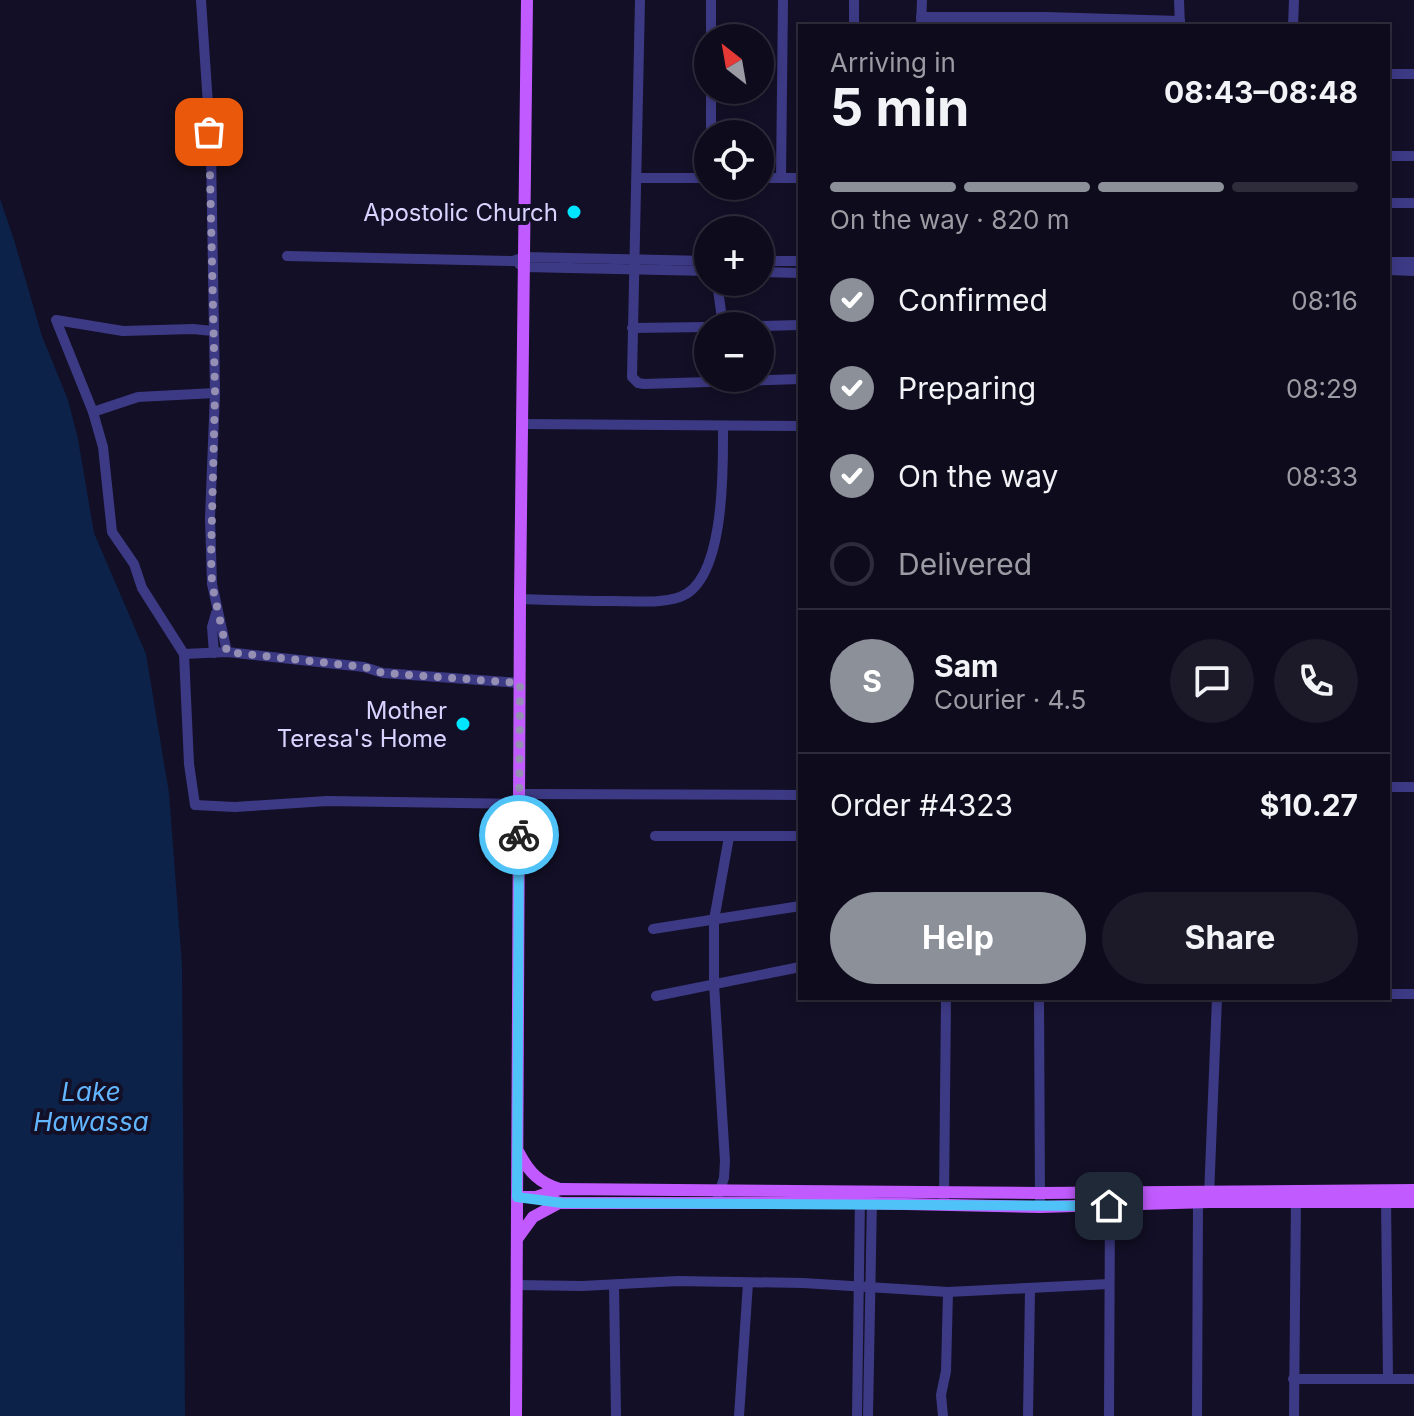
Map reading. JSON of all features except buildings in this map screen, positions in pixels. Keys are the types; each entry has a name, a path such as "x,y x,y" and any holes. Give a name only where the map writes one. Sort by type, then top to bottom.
{"main road":[{"path":"516,1416 523,424 520,262 527,0"},
{"path":"518,1150 534,1176 561,1196"},
{"path":"1386,1197 1414,1190"},
{"path":"1040,1200 1110,1192 1205,1199"},
{"path":"517,1239 540,1212 561,1196"},
{"path":"517,1197 866,1197 1040,1200 1109,1206 1296,1197 1386,1197 1414,1202"}],"street":[{"path":"201,0 211,150 215,393 210,544 212,584 227,652"},
{"path":"640,0 631,374 638,383 694,380"},
{"path":"711,0 711,24"},
{"path":"781,178 783,0"},
{"path":"854,0 854,24"},
{"path":"922,0 921,22 1045,17 1180,24 1179,0"},
{"path":"1293,24 1294,0"},
{"path":"1390,74 1414,74"},
{"path":"1390,156 1414,156"},
{"path":"637,178 694,178"},
{"path":"774,178 798,178"},
{"path":"1390,203 1414,203"},
{"path":"287,256 633,264 694,262"},
{"path":"774,261 798,261"},
{"path":"1390,262 1414,262"},
{"path":"633,264 694,270"},
{"path":"1390,270 1414,271"},
{"path":"774,272 798,273"},
{"path":"213,331 123,331 56,320 93,412 103,447 112,532 134,564 142,588 184,654 189,764 195,805 235,807 327,801 798,795"},
{"path":"774,326 798,325"},
{"path":"632,328 694,327"},
{"path":"774,377 798,379"},
{"path":"93,412 138,397 215,393"},
{"path":"523,424 798,426"},
{"path":"520,599 646,602 681,597 692,589 712,553 718,530 723,426"},
{"path":"214,653 212,627 217,612"},
{"path":"184,654 227,652 364,667 383,673 520,683"},
{"path":"1390,787 1414,787"},
{"path":"655,836 798,836"},
{"path":"718,1197 725,1161 714,984 714,920 729,837"},
{"path":"653,929 798,906"},
{"path":"656,996 798,967"},
{"path":"1390,994 1414,994"},
{"path":"944,1199 946,1000"},
{"path":"1039,1000 1040,1200"},
{"path":"1197,1416 1217,1000"},
{"path":"1109,1416 1110,1192"},
{"path":"857,1416 866,1197"},
{"path":"1294,1416 1296,1197"},
{"path":"1386,1197 1388,1379"},
{"path":"516,1285 614,1285 678,1281 864,1286 948,1292 1109,1284"},
{"path":"739,1416 748,1283"},
{"path":"614,1285 616,1416"},
{"path":"864,1286 868,1416"},
{"path":"1028,1416 1030,1290"},
{"path":"943,1416 941,1395 946,1371 948,1292"},
{"path":"1293,1379 1414,1379"}],"water":[{"name":"Lake Hawassa","path":"0,199 42,336 68,400 94,533 146,654 169,793 182,965 185,1416 0,1416"}],"way so far":[{"path":"209,132 215,393 211,557 212,584 227,652 364,667 383,673 520,683 519,835"}],"place":[{"name":"Apostolic Church","path":"574,212"},
{"name":"Mother Teresa's Home","path":"463,724"}],"route":[{"path":"519,835 517,1197 536,1197 562,1203 1109,1206"}]}
